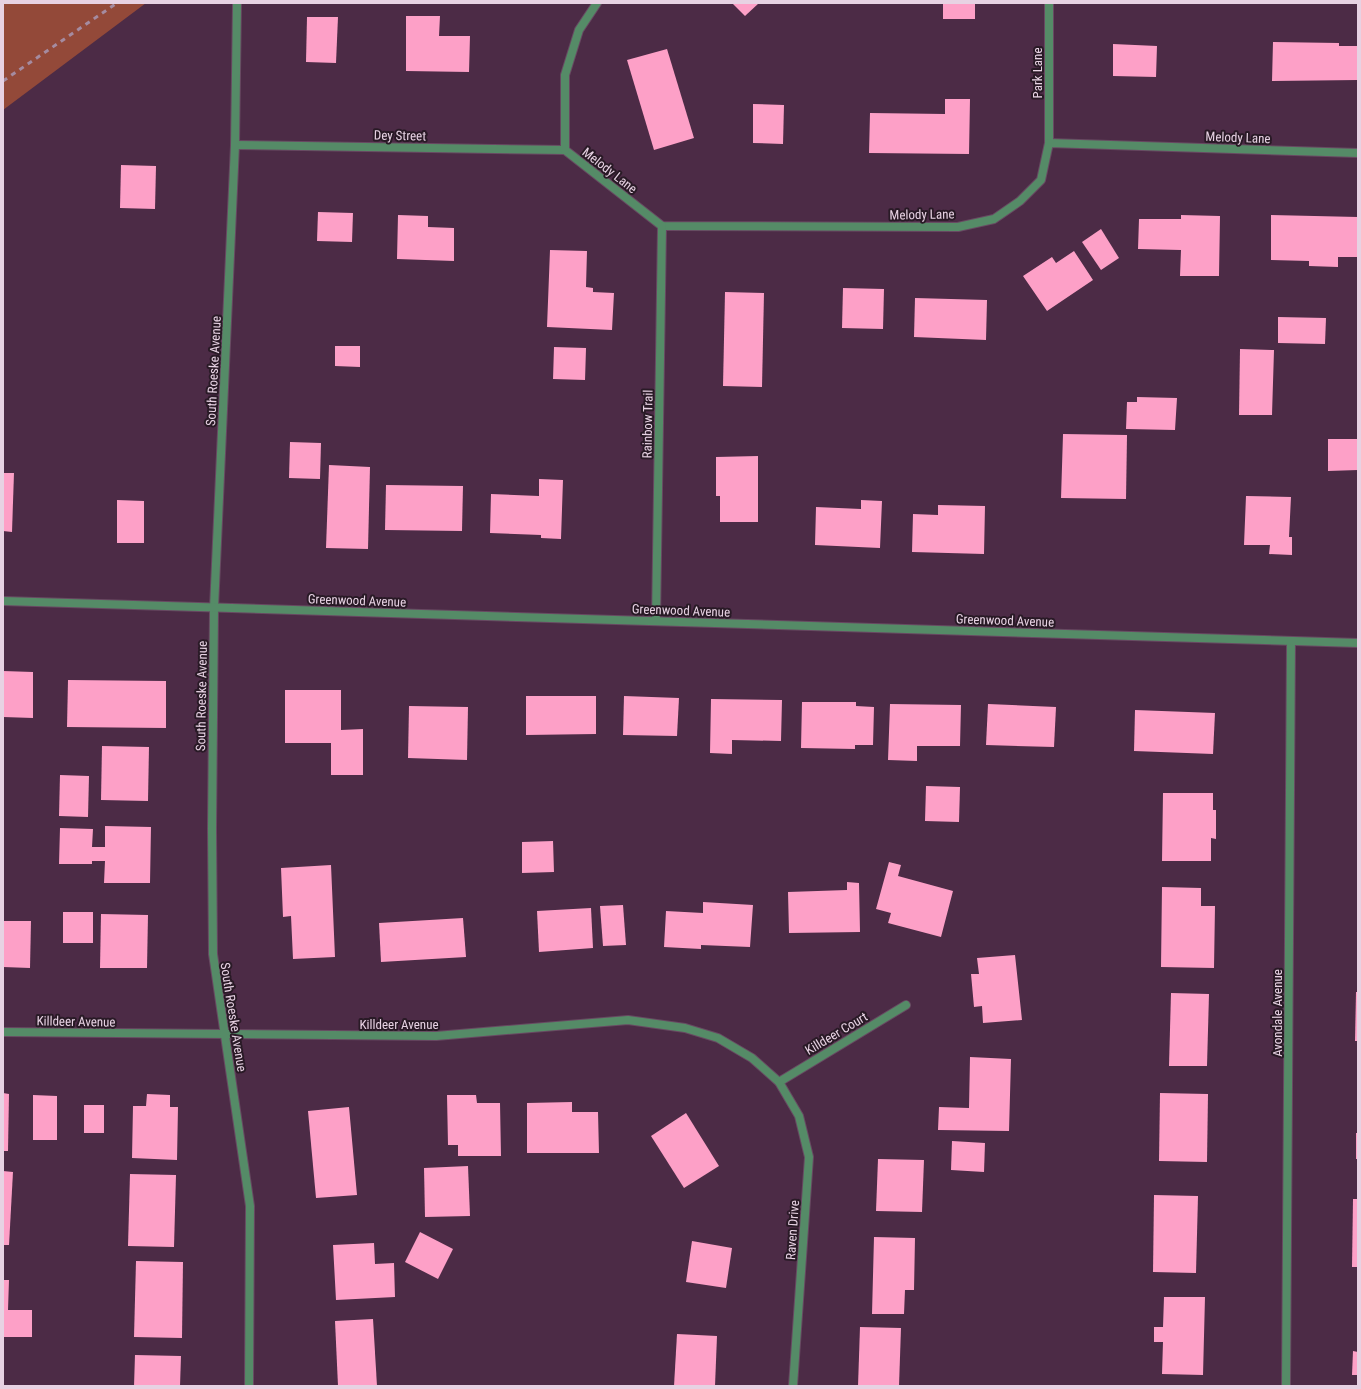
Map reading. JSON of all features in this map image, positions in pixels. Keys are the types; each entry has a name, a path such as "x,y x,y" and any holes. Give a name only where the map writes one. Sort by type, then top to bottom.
{"street":[{"name":"South Roeske Avenue","path":"237,3 235,145 214,608 212,829 213,954 250,1206 249,1386"},
{"path":"565,150 565,75 579,30 597,3"},
{"name":"Park Lane","path":"1049,3 1049,143"},
{"name":"Melody Lane","path":"565,150 662,226 958,227 994,219 1020,201 1041,180 1049,143 1358,153"},
{"name":"Dey Street","path":"235,145 565,150"},
{"name":"Rainbow Trail","path":"656,621 662,226"},
{"name":"Greenwood Avenue","path":"3,602 1358,643"},
{"name":"Avondale Avenue","path":"1286,1386 1291,641"},
{"name":"Killdeer Court","path":"779,1082 906,1005"},
{"name":"Killdeer Avenue","path":"3,1032 436,1036 628,1020 685,1028 718,1038 752,1058 779,1082"},
{"name":"Raven Drive","path":"779,1082 799,1116 809,1157 793,1386"}],"shaded area":[{"path":"3,3 146,3 3,110"}],"building":[{"path":"732,3 759,3 745,16"},
{"path":"943,3 975,3 975,19 943,19"},
{"path":"406,16 440,16 439,36 470,36 469,72 406,71"},
{"path":"307,17 338,17 336,63 306,62"},
{"path":"1273,42 1339,43 1339,46 1358,46 1358,80 1272,81"},
{"path":"1113,44 1157,46 1156,77 1113,76"},
{"path":"667,49 694,138 654,150 627,60"},
{"path":"945,99 970,99 969,154 869,153 870,113 945,114"},
{"path":"753,104 784,105 783,144 753,143"},
{"path":"121,165 156,166 155,209 120,208"},
{"path":"318,212 353,213 352,242 317,241"},
{"path":"398,215 428,216 428,227 454,228 454,261 397,259"},
{"path":"1181,215 1220,216 1219,276 1180,276 1181,250 1138,249 1139,219 1181,219"},
{"path":"1271,215 1358,217 1358,257 1338,257 1338,267 1309,266 1309,261 1271,260"},
{"path":"1101,229 1119,258 1101,270 1082,242"},
{"path":"550,250 587,251 586,287 593,288 593,292 614,293 612,330 547,327"},
{"path":"1074,251 1093,280 1047,311 1023,276 1052,257 1056,263"},
{"path":"843,288 884,289 883,329 842,328"},
{"path":"725,292 764,293 762,387 723,386"},
{"path":"915,298 987,300 986,340 914,337"},
{"path":"1278,317 1326,318 1325,344 1278,343"},
{"path":"335,346 360,346 360,367 335,366"},
{"path":"554,347 586,348 585,380 553,379"},
{"path":"1240,349 1274,350 1272,415 1239,415"},
{"path":"1137,397 1177,398 1175,430 1126,429 1127,402 1137,402"},
{"path":"1063,434 1127,435 1126,499 1061,498"},
{"path":"1328,439 1358,439 1358,470 1328,471"},
{"path":"290,442 321,443 320,479 289,478"},
{"path":"758,456 758,522 720,522 720,496 716,496 716,457"},
{"path":"329,465 370,467 368,549 326,548"},
{"path":"3,473 14,473 12,532 3,531"},
{"path":"539,479 563,480 561,539 541,538 541,535 490,533 491,494 539,496"},
{"path":"386,485 463,486 462,531 385,530"},
{"path":"1246,496 1291,497 1289,537 1292,537 1292,555 1269,554 1270,545 1244,545"},
{"path":"117,500 144,501 144,543 117,543"},
{"path":"861,500 882,501 880,548 815,545 816,507 861,509"},
{"path":"938,505 985,506 984,554 912,552 913,514 938,515"},
{"path":"3,671 33,672 33,718 3,717"},
{"path":"68,680 166,681 166,728 67,727"},
{"path":"285,690 341,690 341,730 363,729 363,775 331,775 331,743 285,743"},
{"path":"526,696 596,696 596,734 526,735"},
{"path":"624,696 679,698 677,736 623,735"},
{"path":"711,699 782,700 781,741 732,740 732,754 710,753"},
{"path":"802,702 856,702 856,706 874,707 873,745 855,745 855,749 801,748"},
{"path":"890,704 961,705 960,746 917,746 917,761 888,760"},
{"path":"988,704 1056,707 1054,747 986,745"},
{"path":"409,706 468,707 467,760 408,758"},
{"path":"1135,710 1215,713 1213,754 1134,751"},
{"path":"102,746 149,747 148,801 101,800"},
{"path":"60,775 89,776 88,817 59,816"},
{"path":"926,786 960,787 959,822 925,821"},
{"path":"1163,793 1213,793 1213,810 1216,810 1216,839 1211,838 1211,861 1162,861"},
{"path":"105,826 151,827 150,883 104,883 105,861 92,861 92,864 59,864 60,828 93,829 92,847 105,847"},
{"path":"553,841 554,872 522,873 522,842"},
{"path":"889,862 901,865 898,876 953,891 941,937 888,923 891,913 876,909"},
{"path":"331,865 335,957 293,959 291,916 283,917 281,868"},
{"path":"847,882 859,883 860,932 789,933 788,892 847,890"},
{"path":"1162,887 1201,888 1201,906 1215,906 1214,968 1161,967"},
{"path":"703,902 753,905 750,947 701,945 701,949 664,947 666,911 703,913"},
{"path":"623,905 626,945 603,946 600,906"},
{"path":"591,908 593,948 539,952 537,911"},
{"path":"63,912 93,912 93,943 63,943"},
{"path":"101,914 148,915 147,968 100,968"},
{"path":"463,918 466,957 381,962 379,923"},
{"path":"3,921 31,921 30,968 3,967"},
{"path":"1015,955 1022,1020 983,1023 982,1006 974,1007 971,974 979,974 977,958"},
{"path":"1356,992 1358,992 1358,1041 1355,1041"},
{"path":"1171,993 1209,994 1207,1066 1169,1066"},
{"path":"970,1057 1011,1059 1009,1131 938,1130 939,1107 969,1108"},
{"path":"3,1093 9,1094 8,1151 3,1151"},
{"path":"1160,1093 1208,1094 1207,1162 1159,1161"},
{"path":"147,1094 170,1095 170,1107 178,1107 177,1160 132,1158 133,1106 146,1106"},
{"path":"33,1095 57,1096 57,1140 33,1140"},
{"path":"447,1095 476,1095 477,1103 500,1103 501,1156 458,1156 458,1145 448,1145"},
{"path":"572,1102 572,1112 598,1112 599,1153 527,1153 527,1103"},
{"path":"84,1105 104,1105 104,1133 84,1133"},
{"path":"349,1107 357,1195 316,1198 308,1111"},
{"path":"686,1113 719,1166 684,1188 651,1136"},
{"path":"1356,1133 1358,1133 1358,1159 1356,1159"},
{"path":"952,1141 985,1143 984,1172 951,1170"},
{"path":"878,1159 924,1160 922,1212 876,1211"},
{"path":"468,1166 470,1216 425,1217 424,1168"},
{"path":"3,1171 13,1172 9,1245 3,1245"},
{"path":"130,1174 176,1175 174,1247 128,1246"},
{"path":"1154,1195 1198,1196 1196,1273 1153,1272"},
{"path":"1353,1199 1358,1199 1358,1267 1352,1267"},
{"path":"420,1232 453,1249 438,1279 405,1262"},
{"path":"874,1237 915,1238 914,1290 905,1290 904,1314 872,1314"},
{"path":"692,1241 732,1248 726,1288 686,1282"},
{"path":"374,1243 375,1264 394,1263 395,1297 336,1300 333,1245"},
{"path":"136,1261 183,1262 182,1338 134,1337"},
{"path":"3,1280 9,1280 8,1310 32,1310 32,1337 3,1337"},
{"path":"1164,1297 1205,1297 1203,1375 1162,1374 1163,1342 1154,1342 1154,1327 1163,1327"},
{"path":"373,1319 377,1386 338,1386 335,1321"},
{"path":"860,1327 901,1328 899,1386 858,1386"},
{"path":"677,1334 717,1336 715,1386 674,1386"},
{"path":"1353,1351 1358,1352 1358,1375 1352,1375"},
{"path":"135,1355 181,1356 180,1386 134,1386"}],"railway":[{"path":"3,81 117,3"}]}
